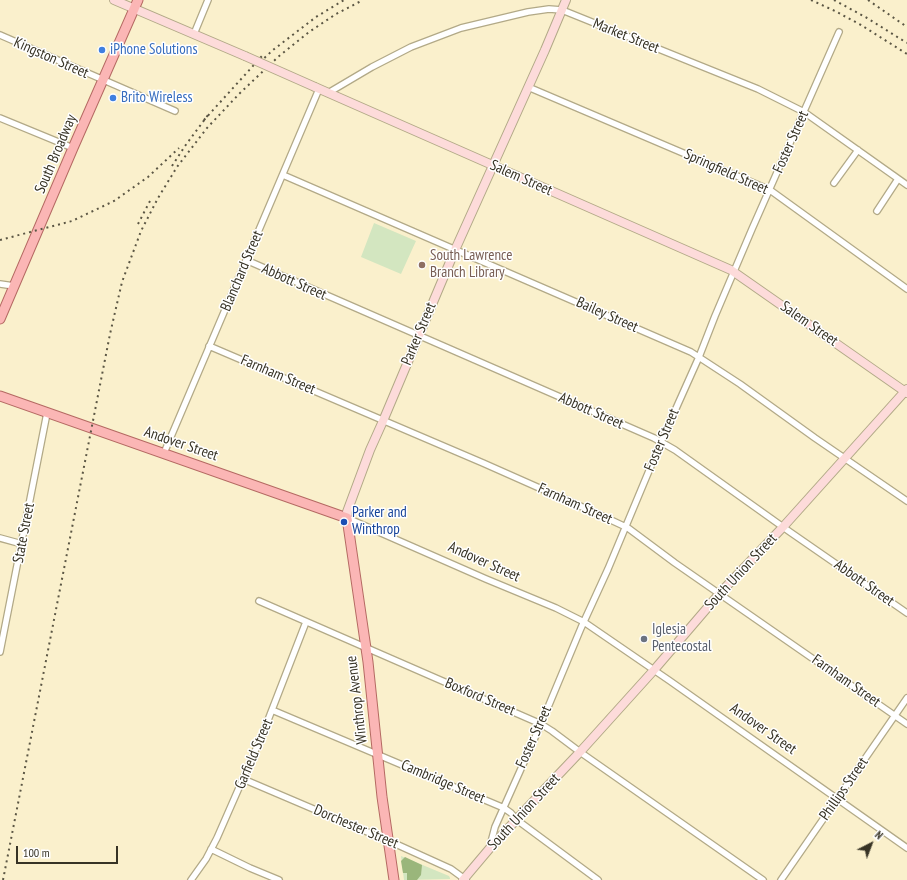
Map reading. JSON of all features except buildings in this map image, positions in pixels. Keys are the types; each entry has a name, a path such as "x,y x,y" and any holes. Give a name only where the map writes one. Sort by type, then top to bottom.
{"main road":[{"name":"Salem Street","path":"114,0 136,4 194,34 493,165 734,273 906,391"},
{"name":"Parker Street","path":"346,518 370,450 455,250 566,0"},
{"name":"South Broadway","path":"0,319 136,4"},
{"name":"South Union Street","path":"464,879 490,848 654,670 720,593 783,527 906,391"},
{"name":"Andover Street","path":"0,396 346,518"},
{"name":"Winthrop Avenue","path":"346,518 365,648 394,880"}],"street":[{"path":"194,34 208,0"},
{"name":"Market Street","path":"328,93 372,67 411,47 461,28 528,12 549,9 562,10 758,89 804,112 907,185"},
{"name":"Foster Street","path":"490,848 495,827 626,527 660,442 699,357 715,316 839,32"},
{"name":"Kingston Street","path":"0,36 175,111"},
{"name":"Springfield Street","path":"528,87 770,190 907,289"},
{"name":"Blanchard Street","path":"164,453 283,175 317,88"},
{"path":"0,118 73,148"},
{"path":"834,183 858,150"},
{"name":"Bailey Street","path":"283,175 691,352 740,384 820,442 846,458 907,501"},
{"path":"877,211 898,179"},
{"name":"Abbott Street","path":"246,260 647,435 675,450 907,613"},
{"path":"0,284 14,286"},
{"name":"Farnham Street","path":"209,346 490,466 626,527 675,563 907,724"},
{"name":"State Street","path":"0,652 3,623 22,544 48,413"},
{"name":"Andover Street","path":"346,518 556,608 584,622 907,848"},
{"path":"0,538 22,544"},
{"name":"Boxford Street","path":"259,601 541,724 763,880"},
{"name":"Garfield Street","path":"190,880 211,849 243,779 272,710 306,622"},
{"name":"Phillips Street","path":"781,880 907,698"},
{"name":"Cambridge Street","path":"272,710 504,808 517,820 598,880"},
{"name":"Dorchester Street","path":"243,779 451,869 464,879"},
{"path":"211,849 279,880"}],"green space":[{"path":"374,223 416,241 401,274 361,257"},
{"path":"401,856 449,876 450,879 404,880"},
{"path":"405,857 422,865 421,875 417,880 407,880 407,873 403,873 401,861"}],"railway":[{"path":"260,62 273,50 316,17 344,0"},
{"path":"3,880 110,334 122,282 141,231 158,198 177,167 207,128 239,94 278,57 309,32 336,14 363,0"},
{"path":"811,0 861,25 907,54"},
{"path":"834,0 867,18 907,43"},
{"path":"868,0 907,27"},
{"path":"204,120 262,56"},
{"path":"172,166 208,115"},
{"path":"0,240 72,221 114,201 148,177 179,148"},
{"path":"138,224 151,199"}],"place":[{"name":"iPhone Solutions","path":"102,50"},
{"name":"Brito Wireless","path":"113,98"},
{"name":"South Lawrence Branch Library","path":"422,265"},
{"name":"Parker and Winthrop","path":"344,522"},
{"name":"Iglesia Pentecostal","path":"644,639"}]}
